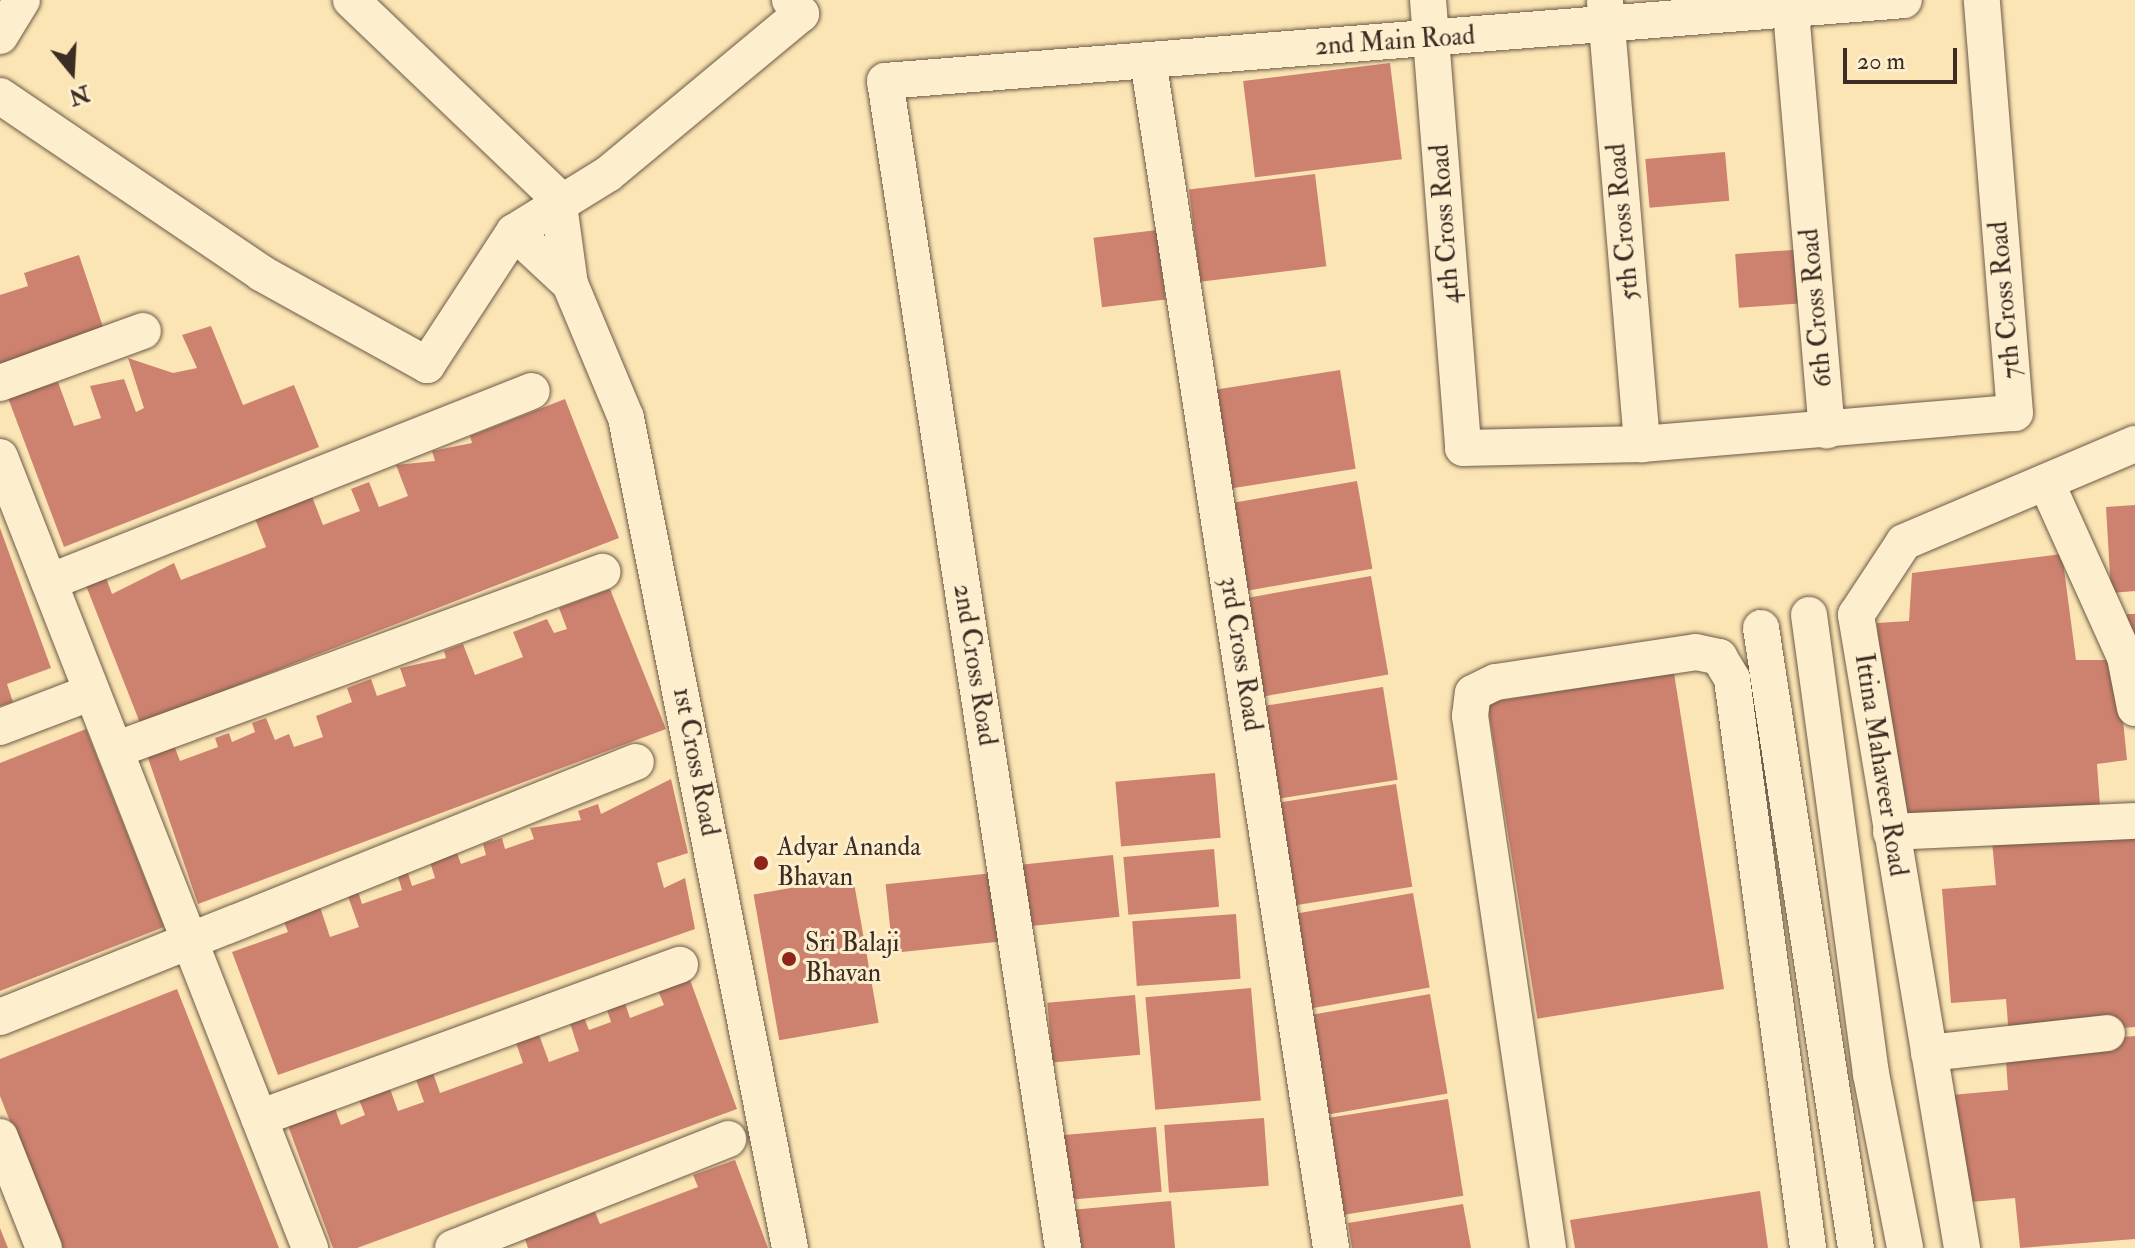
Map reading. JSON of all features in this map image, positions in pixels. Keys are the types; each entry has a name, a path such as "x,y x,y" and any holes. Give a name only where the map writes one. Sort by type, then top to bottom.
{"street":[{"path":"0,36 22,0"},
{"path":"351,0 558,198 570,284"},
{"path":"0,96 261,273 427,365 514,232 558,198 608,174 801,14 790,0"},
{"name":"4th Cross Road","path":"1428,0 1463,448 1642,444"},
{"name":"2nd Main Road","path":"885,81 1432,39 1606,12 1904,0"},
{"name":"7th Cross Road","path":"1827,430 2015,413 1982,0"},
{"name":"6th Cross Road","path":"1791,4 1827,430"},
{"name":"5th Cross Road","path":"1606,12 1642,444"},
{"name":"3rd Cross Road","path":"1148,60 1331,1248"},
{"name":"2nd Cross Road","path":"885,81 1063,1248"},
{"path":"514,232 570,284"},
{"name":"1st Cross Road","path":"570,284 626,418 790,1248"},
{"path":"0,383 143,331"},
{"path":"49,582 532,391"},
{"path":"1642,444 1827,430"},
{"name":"Ittina Mahaveer Road","path":"1962,1248 1856,615 1904,542 2135,444"},
{"path":"0,457 310,1248"},
{"path":"2046,482 2125,657 2135,708"},
{"path":"115,750 602,572"},
{"path":"1809,615 1871,1074 1905,1248"},
{"path":"1761,628 1856,1248"},
{"path":"1548,1248 1470,716 1473,693 1496,682 1696,652 1719,657 1732,679 1808,1248"},
{"path":"0,727 92,692"},
{"path":"0,1017 191,944 636,762"},
{"path":"1891,832 2135,821"},
{"path":"259,1118 680,965"},
{"path":"1929,1053 2107,1033"},
{"path":"0,1137 44,1248"},
{"path":"453,1248 728,1139"}],"building":[{"path":"1390,63 1402,159 1255,177 1243,81"},
{"path":"1725,152 1729,201 1650,208 1645,159"},
{"path":"1315,174 1326,266 1200,282 1189,189"},
{"path":"1157,230 1166,299 1102,307 1093,238"},
{"path":"1806,249 1810,303 1739,308 1735,254"},
{"path":"79,255 105,333 0,367 0,295 28,286 24,273"},
{"path":"211,326 243,405 294,385 319,447 64,547 8,398 58,382 74,426 101,418 90,386 124,379 136,412 144,408 128,358 173,373 197,368 182,335"},
{"path":"1340,370 1356,469 1224,490 1209,391"},
{"path":"565,399 619,538 140,723 85,583 105,575 112,594 174,563 181,580 266,547 254,516 311,494 323,525 360,511 351,489 369,482 379,507 408,496 396,465 435,461 432,451 472,443 470,436"},
{"path":"1357,481 1372,569 1247,591 1232,503"},
{"path":"2135,505 2135,591 2111,593 2106,507"},
{"path":"0,528 51,668 7,684 13,702 0,706"},
{"path":"2062,554 2076,660 2117,660 2127,760 2097,764 2100,806 1893,822 1877,623 1909,621 1912,573"},
{"path":"1371,576 1388,674 1261,697 1244,598"},
{"path":"610,589 666,729 198,904 147,755 174,745 180,761 218,747 215,738 229,733 232,742 255,732 252,723 266,718 275,740 289,734 294,747 323,737 316,716 352,702 347,688 371,679 377,696 406,686 400,668 446,658 444,651 463,644 475,675 523,657 513,632 547,619 554,633 567,629 559,608"},
{"path":"2127,614 2135,614 2135,687 2133,687"},
{"path":"1674,673 1724,989 1537,1019 1487,703"},
{"path":"1383,687 1398,780 1278,799 1263,706"},
{"path":"86,729 164,927 0,991 0,763"},
{"path":"1215,773 1221,838 1121,846 1115,782"},
{"path":"671,779 688,853 657,863 664,888 685,878 695,929 278,1075 232,952 288,932 283,919 320,907 330,937 359,927 346,891 357,888 362,904 402,890 397,874 407,870 412,886 435,878 430,862 457,853 461,864 486,855 483,844 502,838 505,849 534,839 530,828 581,820 578,811 598,804 601,814"},
{"path":"1396,784 1412,887 1291,906 1275,803"},
{"path":"2135,830 2135,1027 2009,1037 2006,999 1951,1003 1942,889 1996,885 1992,841"},
{"path":"1214,849 1219,907 1128,915 1123,857"},
{"path":"1113,855 1119,917 1022,927 1016,865"},
{"path":"993,873 1000,942 893,953 886,884"},
{"path":"853,877 879,1023 779,1040 754,895"},
{"path":"1413,893 1430,988 1311,1009 1294,914"},
{"path":"1236,914 1241,979 1137,986 1132,921"},
{"path":"689,977 737,1109 357,1248 333,1248 287,1123 334,1106 341,1125 365,1115 358,1097 389,1086 398,1111 424,1102 415,1077 432,1070 440,1093 523,1063 515,1040 538,1032 549,1062 579,1051 569,1020 583,1015 589,1030 611,1022 606,1007 624,1000 630,1018 664,1005 657,988"},
{"path":"1251,988 1261,1101 1155,1110 1145,997"},
{"path":"177,989 279,1248 60,1248 0,1096 0,1059"},
{"path":"1430,994 1448,1093 1322,1116 1305,1016"},
{"path":"1135,995 1140,1055 1053,1062 1047,1003"},
{"path":"2135,1036 2135,1239 2020,1248 2015,1198 1960,1203 1951,1095 2008,1090 2005,1046"},
{"path":"1448,1099 1463,1196 1338,1216 1323,1119"},
{"path":"1264,1118 1269,1186 1169,1193 1164,1125"},
{"path":"1156,1127 1162,1192 1064,1200 1058,1136"},
{"path":"735,1160 768,1248 528,1248 525,1239 595,1212 600,1224 698,1187 693,1175"},
{"path":"1760,1191 1768,1248 1575,1248 1570,1220"},
{"path":"1171,1201 1175,1248 1073,1248 1070,1210"},
{"path":"1463,1204 1471,1248 1352,1248 1348,1223"},
{"path":"0,1228 8,1248 0,1248"}],"place":[{"name":"Adyar Ananda Bhavan","path":"761,863"},
{"name":"Sri Balaji Bhavan","path":"789,959"}]}
